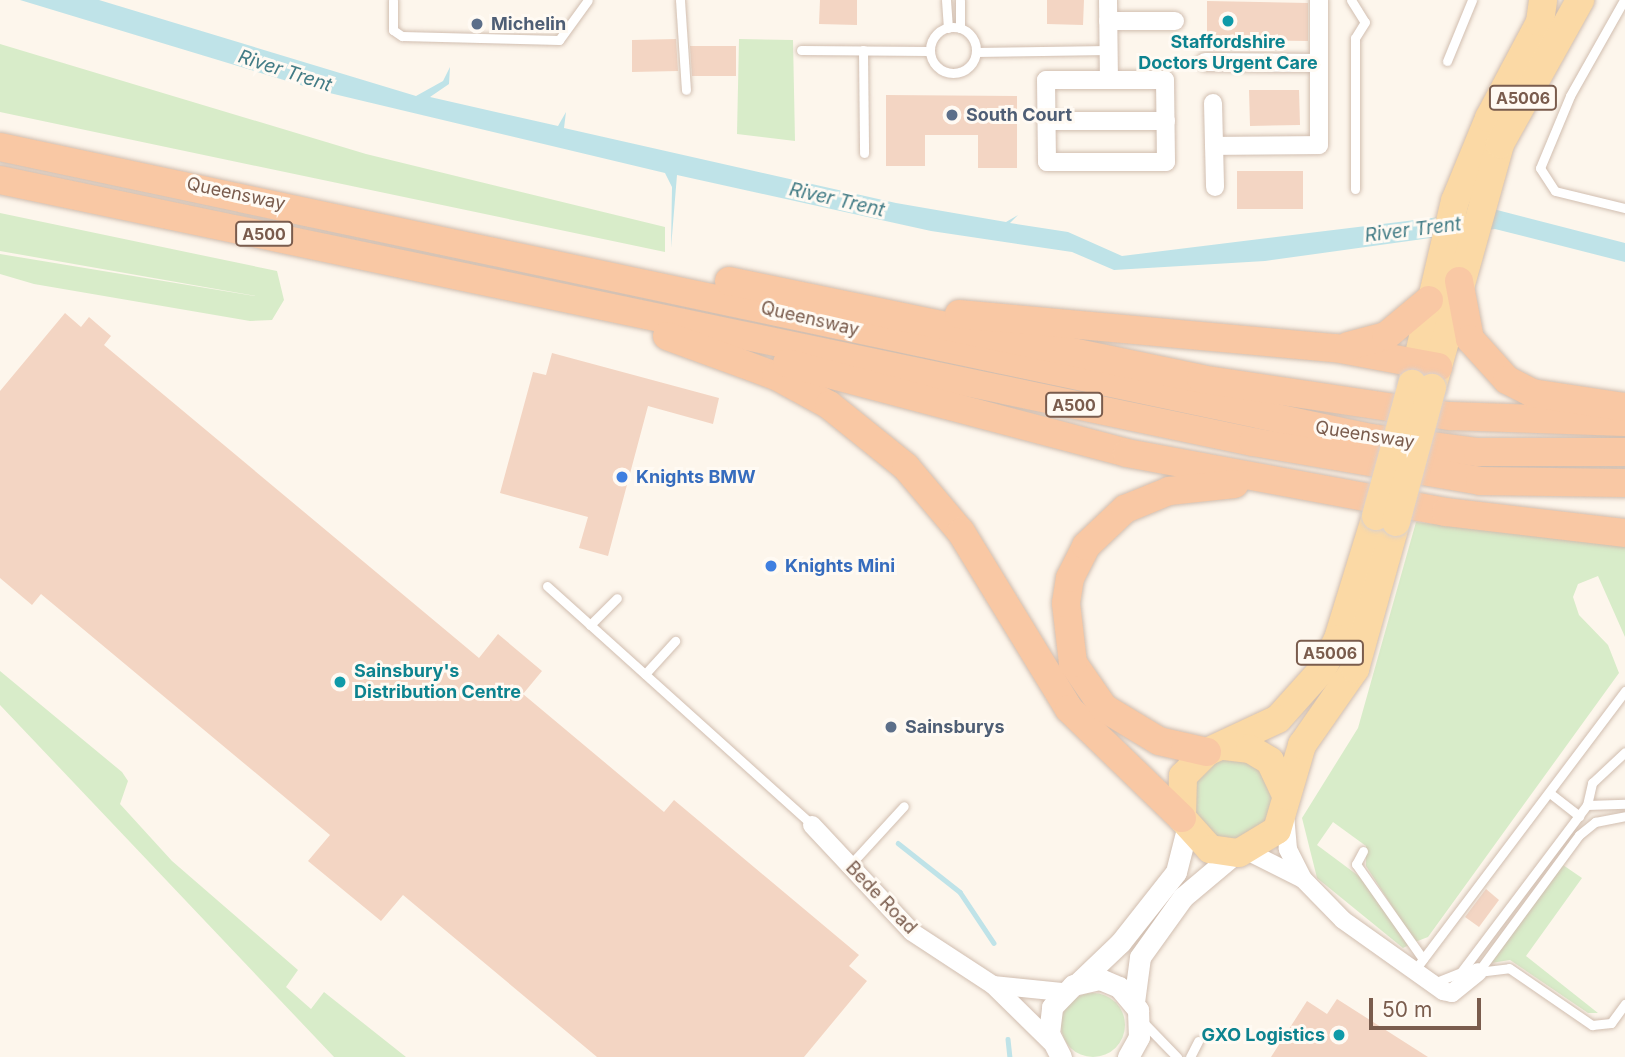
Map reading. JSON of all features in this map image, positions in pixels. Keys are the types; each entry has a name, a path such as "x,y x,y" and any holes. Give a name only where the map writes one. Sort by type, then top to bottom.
{"highway":[{"name":"Queensway","path":"0,147 547,260 1109,387 1370,438 1478,452 1625,452"},
{"name":"Queensway","path":"0,180 1357,460 1480,481 1625,483"},
{"path":"547,260 719,279 989,319 1335,348 1424,375"},
{"path":"1452,275 1470,339 1507,380 1532,393 1625,407"},
{"path":"719,279 1201,379 1462,417 1625,422"},
{"path":"528,291 996,422 1273,482 1552,528 1625,533"},
{"path":"528,291 755,367 829,405 879,442 961,532 1069,709 1184,823"},
{"path":"1335,348 1386,336 1429,300"},
{"path":"1216,749 1160,741 1104,708 1073,663 1065,635 1070,578 1093,538 1125,509 1170,491 1273,482"}],"main road":[{"name":"A5006","path":"1285,804 1302,745 1355,670 1386,519 1452,275 1489,118 1540,22 1543,0"},
{"name":"A5006","path":"1468,202 1580,0"},
{"name":"A5006","path":"1424,375 1429,300 1452,275"},
{"name":"A5006","path":"1216,749 1278,719 1321,671 1338,639 1386,519"},
{"path":"1216,749 1250,749 1270,761 1285,804 1270,838 1240,852 1210,849 1184,823 1183,776 1216,749"}],"street":[{"path":"1108,0 1109,80"},
{"path":"1214,146 1319,145 1319,0"},
{"path":"1108,21 1175,21"},
{"path":"1205,62 1318,63"},
{"path":"1046,80 1109,80 1166,80 1166,162 1046,162 1046,80"},
{"path":"1213,103 1214,187"},
{"path":"1046,121 1166,121"},
{"path":"1285,804 1288,849 1303,879"},
{"path":"1056,1049 1049,1015 1070,987 1120,943 1176,872 1184,823"},
{"name":"Bede Road","path":"812,825 912,932 993,985 1056,1049"},
{"path":"1128,1057 1137,1010 1140,957 1183,897 1240,852 1276,860 1303,879 1343,920 1418,965 1432,984 1452,993 1478,972"},
{"path":"1070,987 1110,982 1137,1010"},
{"name":"Bede Road","path":"993,985 1070,987"}],"lane":[{"path":"393,0 393,30 402,36 559,40 589,0"},
{"path":"680,0 686,90"},
{"path":"946,0 948,28"},
{"path":"960,0 960,28"},
{"path":"1351,0 1365,22 1355,38 1356,189"},
{"path":"1447,61 1472,0"},
{"path":"1624,0 1570,96 1540,168 1555,191 1625,208"},
{"path":"948,28 960,28 972,38 976,52 970,66 949,73 936,66 929,51 933,38 948,28"},
{"path":"802,50 929,51"},
{"path":"863,50 864,153"},
{"path":"976,52 1108,50"},
{"path":"547,586 812,825"},
{"path":"590,625 617,598"},
{"path":"645,674 675,640"},
{"path":"1363,851 1356,864 1418,965 1551,794 1625,691"},
{"path":"1432,984 1461,972 1587,805 1592,783 1625,752"},
{"path":"1551,794 1579,816"},
{"path":"1587,805 1625,804"},
{"path":"849,866 904,806"},
{"path":"1478,972 1579,835 1595,822 1625,816"},
{"path":"1478,972 1509,968 1592,1025 1611,1023 1625,1004"},
{"path":"1137,1010 1177,1057"},
{"path":"1190,1057 1198,1041"}],"green space":[{"path":"739,39 793,40 795,141 737,134"},
{"path":"0,44 366,154 665,227 665,252 0,112"},
{"path":"0,213 277,271 284,300 272,320 250,321 34,284 0,274 0,254 267,298 0,251"},
{"path":"1416,522 1625,546 1625,637 1598,576 1578,584 1573,597 1579,615 1608,645 1619,673 1428,937 1415,942 1366,866 1366,846 1333,822 1317,845 1360,877 1409,945 1403,948 1317,878 1302,818 1358,728"},
{"path":"0,671 122,772 128,781 120,804 172,861 298,970 286,987 311,1009 324,992 406,1057 334,1057 0,705"},
{"path":"1224,759 1240,759 1261,770 1272,791 1272,807 1261,828 1240,839 1224,839 1210,833 1198,821 1192,807 1192,791 1198,777 1210,765"},
{"path":"1563,865 1582,878 1526,956 1598,1013 1588,1013 1510,960 1491,963"},
{"path":"1087,993 1099,993 1116,1002 1123,1013 1123,1037 1116,1048 1099,1057 1087,1057 1075,1052 1066,1043 1061,1031 1061,1019 1066,1007 1075,998"}],"water":[{"name":"River Trent","path":"20,0 99,0 416,96 443,81 450,67 449,84 430,97 558,126 566,112 564,128 896,203 1006,222 1018,215 1010,223 1068,232 1122,256 1497,210 1625,243 1625,262 1495,229 1265,261 1114,270 1072,252 931,231 677,175 671,248 672,187 665,173 317,90"}],"building":[{"path":"820,0 857,0 857,25 819,24"},
{"path":"1047,0 1084,0 1083,25 1047,24"},
{"path":"1207,1 1308,3 1308,41 1207,40"},
{"path":"676,39 678,71 632,72 632,40"},
{"path":"690,46 736,46 736,76 692,76"},
{"path":"1249,90 1299,90 1300,125 1250,126"},
{"name":"South Court","path":"886,95 1017,96 1017,168 978,168 978,135 925,135 925,166 886,166"},
{"path":"1237,171 1303,171 1303,209 1237,209"},
{"name":"Sainsbury's Distribution Centre","path":"65,313 81,327 89,317 111,336 104,345 479,658 498,634 542,671 523,694 664,812 674,800 859,955 849,966 867,981 804,1057 597,1057 403,895 381,921 308,861 330,835 41,594 32,605 0,578 0,391"},
{"path":"552,353 719,398 713,424 648,406 608,556 579,548 588,517 500,493 533,372 546,375"},
{"path":"1486,889 1499,900 1479,927 1465,917"},
{"name":"GXO Logistics","path":"1337,999 1428,1057 1271,1057 1307,1001 1327,1014"}],"waterway":[{"path":"898,843 960,892 994,943"},
{"path":"1008,1039 1010,1057"}],"place":[{"name":"Staffordshire Doctors Urgent Care","path":"1228,21"},
{"name":"Michelin","path":"477,24"},
{"name":"South Court","path":"952,115"},
{"name":"Knights BMW","path":"622,477"},
{"name":"Knights Mini","path":"771,566"},
{"name":"Sainsbury's Distribution Centre","path":"340,682"},
{"name":"Sainsburys","path":"891,727"},
{"name":"GXO Logistics","path":"1339,1035"}]}
